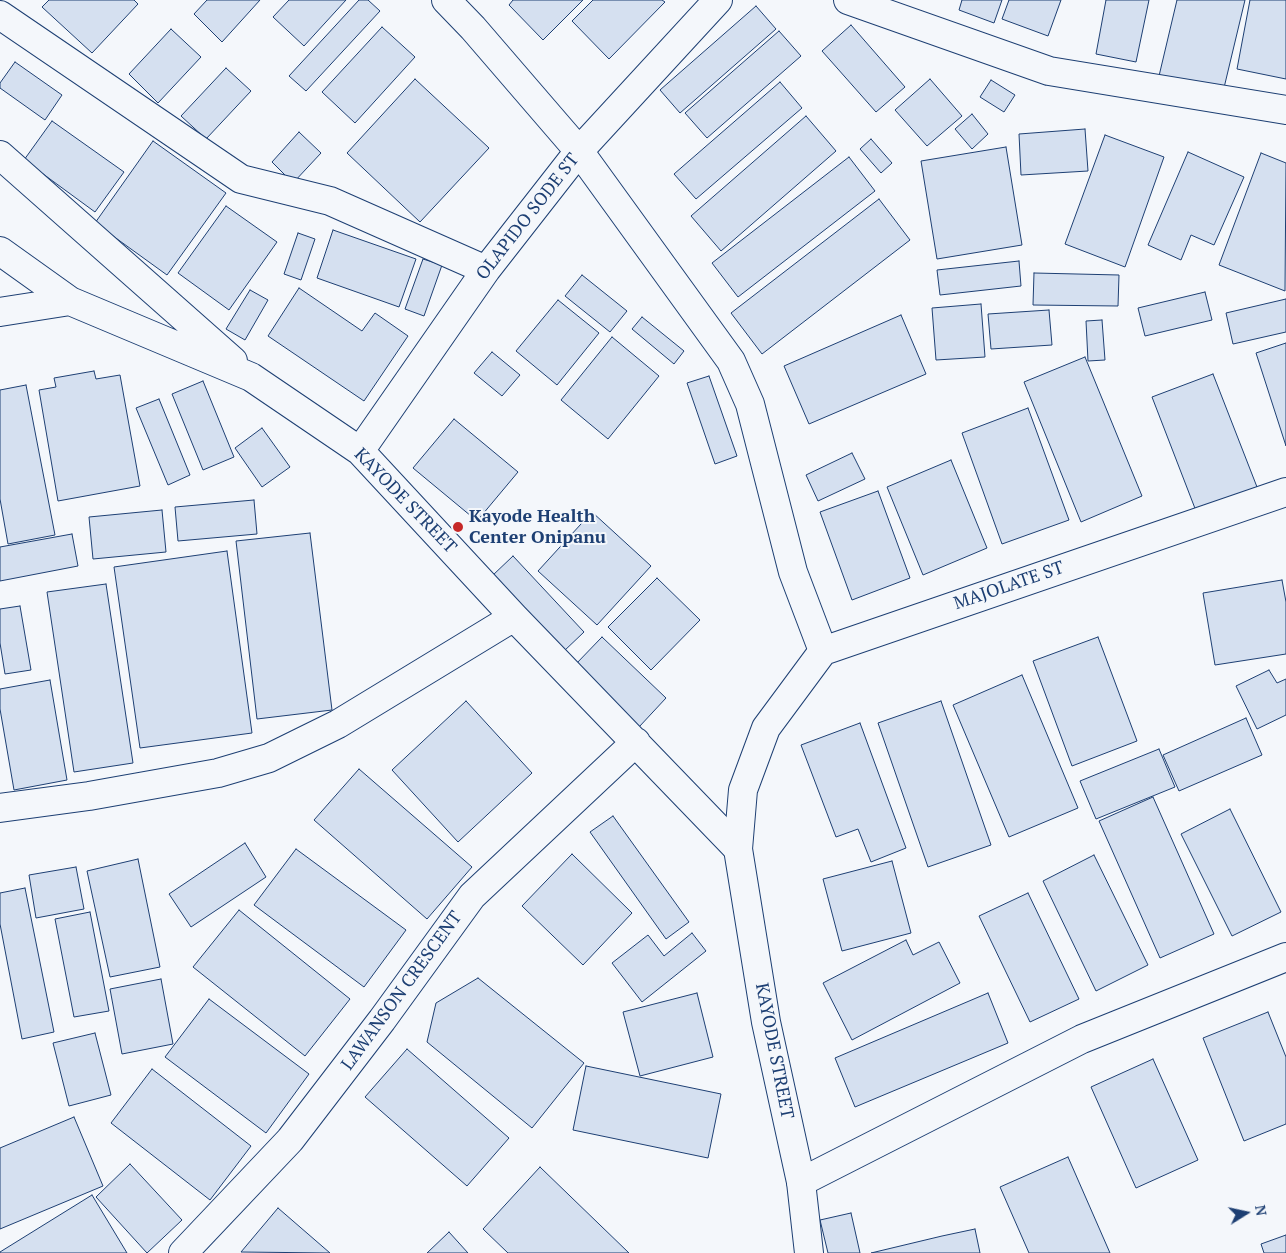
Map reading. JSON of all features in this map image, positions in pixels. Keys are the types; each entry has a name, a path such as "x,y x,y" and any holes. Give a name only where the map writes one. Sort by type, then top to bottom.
{"street":[{"path":"446,0 473,28 579,151 731,361 750,404 793,572 823,651"},
{"name":"OLAPIDO SODE ST","path":"360,451 486,270 579,151 718,0"},
{"path":"848,0 1049,71 1286,110"},
{"path":"0,15 241,179 330,201 486,270"},
{"path":"0,155 251,377"},
{"name":"KAYODE STREET","path":"0,251 70,301 251,377 360,451 514,617 738,850"},
{"path":"0,312 70,301"},
{"name":"MAJOLATE ST","path":"823,651 1286,492"},
{"path":"0,808 89,796 218,773 269,758 338,724 514,617"},
{"name":"KAYODE STREET","path":"805,1251 801,1182 766,1022 738,850 743,790 766,728 823,651"},
{"name":"LAWANSON CRESCENT","path":"183,1253 290,1140 382,1020 472,896 636,742"},
{"path":"801,1182 1082,1039 1286,957"}],"building":[{"path":"49,0 134,0 138,4 92,53 42,7"},
{"path":"207,0 260,0 222,42 194,14"},
{"path":"289,0 346,0 304,46 273,17"},
{"path":"359,0 368,0 380,11 306,91 289,76"},
{"path":"513,0 583,0 543,40 509,5"},
{"path":"593,0 662,0 665,2 609,59 572,21"},
{"path":"962,0 1002,0 994,23 959,10"},
{"path":"1009,0 1061,0 1048,36 1002,19"},
{"path":"1106,0 1149,0 1136,62 1096,54"},
{"path":"1177,0 1245,0 1223,92 1159,76"},
{"path":"1250,0 1286,0 1286,79 1237,69"},
{"path":"756,6 776,29 680,113 660,90"},
{"path":"851,25 905,87 876,112 822,51"},
{"path":"382,27 415,57 355,123 322,92"},
{"path":"171,29 201,57 158,103 129,74"},
{"path":"779,31 801,56 707,138 685,113"},
{"path":"15,62 62,95 45,120 0,88 0,83"},
{"path":"226,68 251,91 206,139 181,116"},
{"path":"415,79 489,148 420,222 347,153"},
{"path":"930,79 962,116 927,146 895,110"},
{"path":"991,80 1015,95 1004,112 980,97"},
{"path":"780,82 802,108 696,199 674,174"},
{"path":"972,114 988,134 972,149 955,129"},
{"path":"806,116 836,151 721,251 691,216"},
{"path":"52,121 124,172 95,212 24,160"},
{"path":"1085,129 1088,171 1021,175 1019,134"},
{"path":"299,132 321,153 293,183 272,162"},
{"path":"1105,135 1164,157 1125,267 1065,244"},
{"path":"871,139 892,163 881,173 860,149"},
{"path":"153,141 226,193 167,275 95,223"},
{"path":"1006,147 1022,245 937,259 921,161"},
{"path":"1188,152 1244,177 1214,245 1191,235 1181,260 1148,245"},
{"path":"1261,153 1286,163 1285,291 1219,265"},
{"path":"849,157 875,191 738,297 712,263"},
{"path":"879,199 910,240 762,354 731,313"},
{"path":"226,206 277,242 229,310 178,273"},
{"path":"333,230 416,259 399,307 317,278"},
{"path":"298,233 315,239 301,280 284,274"},
{"path":"423,259 442,265 424,316 405,309"},
{"path":"1019,261 1021,286 940,295 937,270"},
{"path":"1034,273 1119,275 1118,306 1033,305"},
{"path":"582,275 627,311 610,332 565,296"},
{"path":"299,288 362,331 375,313 408,336 364,401 268,336"},
{"path":"250,290 268,300 245,340 226,329"},
{"path":"1205,292 1212,320 1145,336 1138,308"},
{"path":"1286,299 1286,332 1233,344 1226,313"},
{"path":"558,300 599,333 557,385 516,351"},
{"path":"981,304 985,357 936,360 932,308"},
{"path":"1049,310 1052,345 991,349 988,314"},
{"path":"901,315 926,374 809,424 784,366"},
{"path":"642,317 684,351 674,364 632,329"},
{"path":"1102,320 1105,360 1088,361 1086,321"},
{"path":"612,337 659,376 608,439 561,400"},
{"path":"1286,343 1286,446 1256,353"},
{"path":"492,352 520,375 502,396 474,373"},
{"path":"1085,357 1142,496 1081,522 1024,382"},
{"path":"94,371 96,379 120,375 140,486 58,501 39,390 56,387 54,378"},
{"path":"1213,374 1257,487 1196,511 1152,397"},
{"path":"709,376 737,456 715,464 687,383"},
{"path":"203,381 234,457 203,470 172,394"},
{"path":"26,385 55,535 8,544 0,499 0,390"},
{"path":"159,399 190,475 168,485 136,408"},
{"path":"1028,408 1069,520 1002,544 962,433"},
{"path":"454,419 518,472 477,521 413,468"},
{"path":"262,428 290,467 262,487 235,448"},
{"path":"852,453 865,479 818,501 806,475"},
{"path":"951,460 987,548 923,575 887,487"},
{"path":"878,491 910,578 852,600 820,512"},
{"path":"254,500 257,534 178,541 175,507"},
{"path":"162,510 166,552 93,559 89,517"},
{"path":"592,512 651,566 597,625 538,571"},
{"path":"310,533 332,710 257,719 236,541"},
{"path":"72,534 78,566 0,581 0,547"},
{"path":"227,551 252,733 140,748 114,567"},
{"path":"513,556 584,632 563,652 492,576"},
{"path":"657,578 700,620 651,670 608,627"},
{"path":"1282,580 1286,602 1286,654 1215,665 1203,593"},
{"path":"106,584 133,763 74,772 47,592"},
{"path":"20,606 31,670 5,674 0,643 0,609"},
{"path":"602,637 666,698 639,727 575,665"},
{"path":"1098,637 1137,741 1072,766 1033,661"},
{"path":"1269,670 1277,683 1286,679 1286,715 1257,729 1236,686"},
{"path":"1022,675 1078,808 1009,837 953,705"},
{"path":"50,680 67,780 14,790 0,709 0,689"},
{"path":"466,701 532,773 458,842 392,770"},
{"path":"941,701 991,845 928,867 878,723"},
{"path":"1246,718 1262,755 1179,791 1163,755"},
{"path":"860,723 906,848 871,862 858,829 836,837 801,745"},
{"path":"1159,749 1175,787 1096,819 1080,781"},
{"path":"359,769 472,867 427,919 314,820"},
{"path":"1153,797 1214,934 1160,958 1099,821"},
{"path":"1230,809 1281,912 1232,936 1181,834"},
{"path":"613,816 689,922 666,939 590,832"},
{"path":"245,843 266,877 191,927 169,894"},
{"path":"296,849 406,930 364,987 254,905"},
{"path":"572,854 632,913 583,965 522,906"},
{"path":"1094,855 1148,965 1096,991 1043,881"},
{"path":"138,859 160,967 110,977 87,871"},
{"path":"892,861 911,933 842,951 823,879"},
{"path":"76,867 84,909 36,918 29,875"},
{"path":"25,888 54,1032 22,1039 0,924 0,893"},
{"path":"1028,893 1079,999 1030,1022 979,916"},
{"path":"239,910 350,999 305,1056 193,967"},
{"path":"90,912 109,1011 74,1017 55,919"},
{"path":"692,933 706,951 642,1002 612,963 648,935 664,956"},
{"path":"906,940 913,955 939,942 960,983 852,1040 823,983"},
{"path":"478,978 584,1063 532,1128 427,1042 436,1003"},
{"path":"161,979 173,1044 122,1054 110,989"},
{"path":"697,993 713,1057 640,1076 623,1012"},
{"path":"988,993 1008,1043 855,1107 835,1058"},
{"path":"209,999 309,1074 266,1133 165,1057"},
{"path":"1268,1012 1286,1057 1286,1124 1244,1141 1203,1038"},
{"path":"95,1033 111,1095 69,1106 53,1043"},
{"path":"407,1049 509,1138 467,1186 365,1097"},
{"path":"1153,1059 1198,1160 1136,1188 1091,1087"},
{"path":"586,1066 721,1094 708,1158 573,1130"},
{"path":"152,1069 251,1146 210,1200 111,1123"},
{"path":"74,1117 103,1186 0,1229 0,1148"},
{"path":"1068,1157 1110,1253 1029,1253 1000,1187"},
{"path":"130,1164 182,1220 147,1253 96,1197"},
{"path":"540,1167 629,1253 508,1253 483,1229"},
{"path":"92,1195 127,1253 0,1253 0,1252"},
{"path":"278,1208 330,1253 241,1252"},
{"path":"851,1213 860,1253 828,1253 820,1220"},
{"path":"975,1229 980,1253 871,1253 942,1236"},
{"path":"449,1232 468,1253 427,1253"},
{"path":"1286,1235 1286,1253 1264,1253 1261,1244"}],"place":[{"name":"Kayode Health Center Onipanu","path":"458,527"}]}
